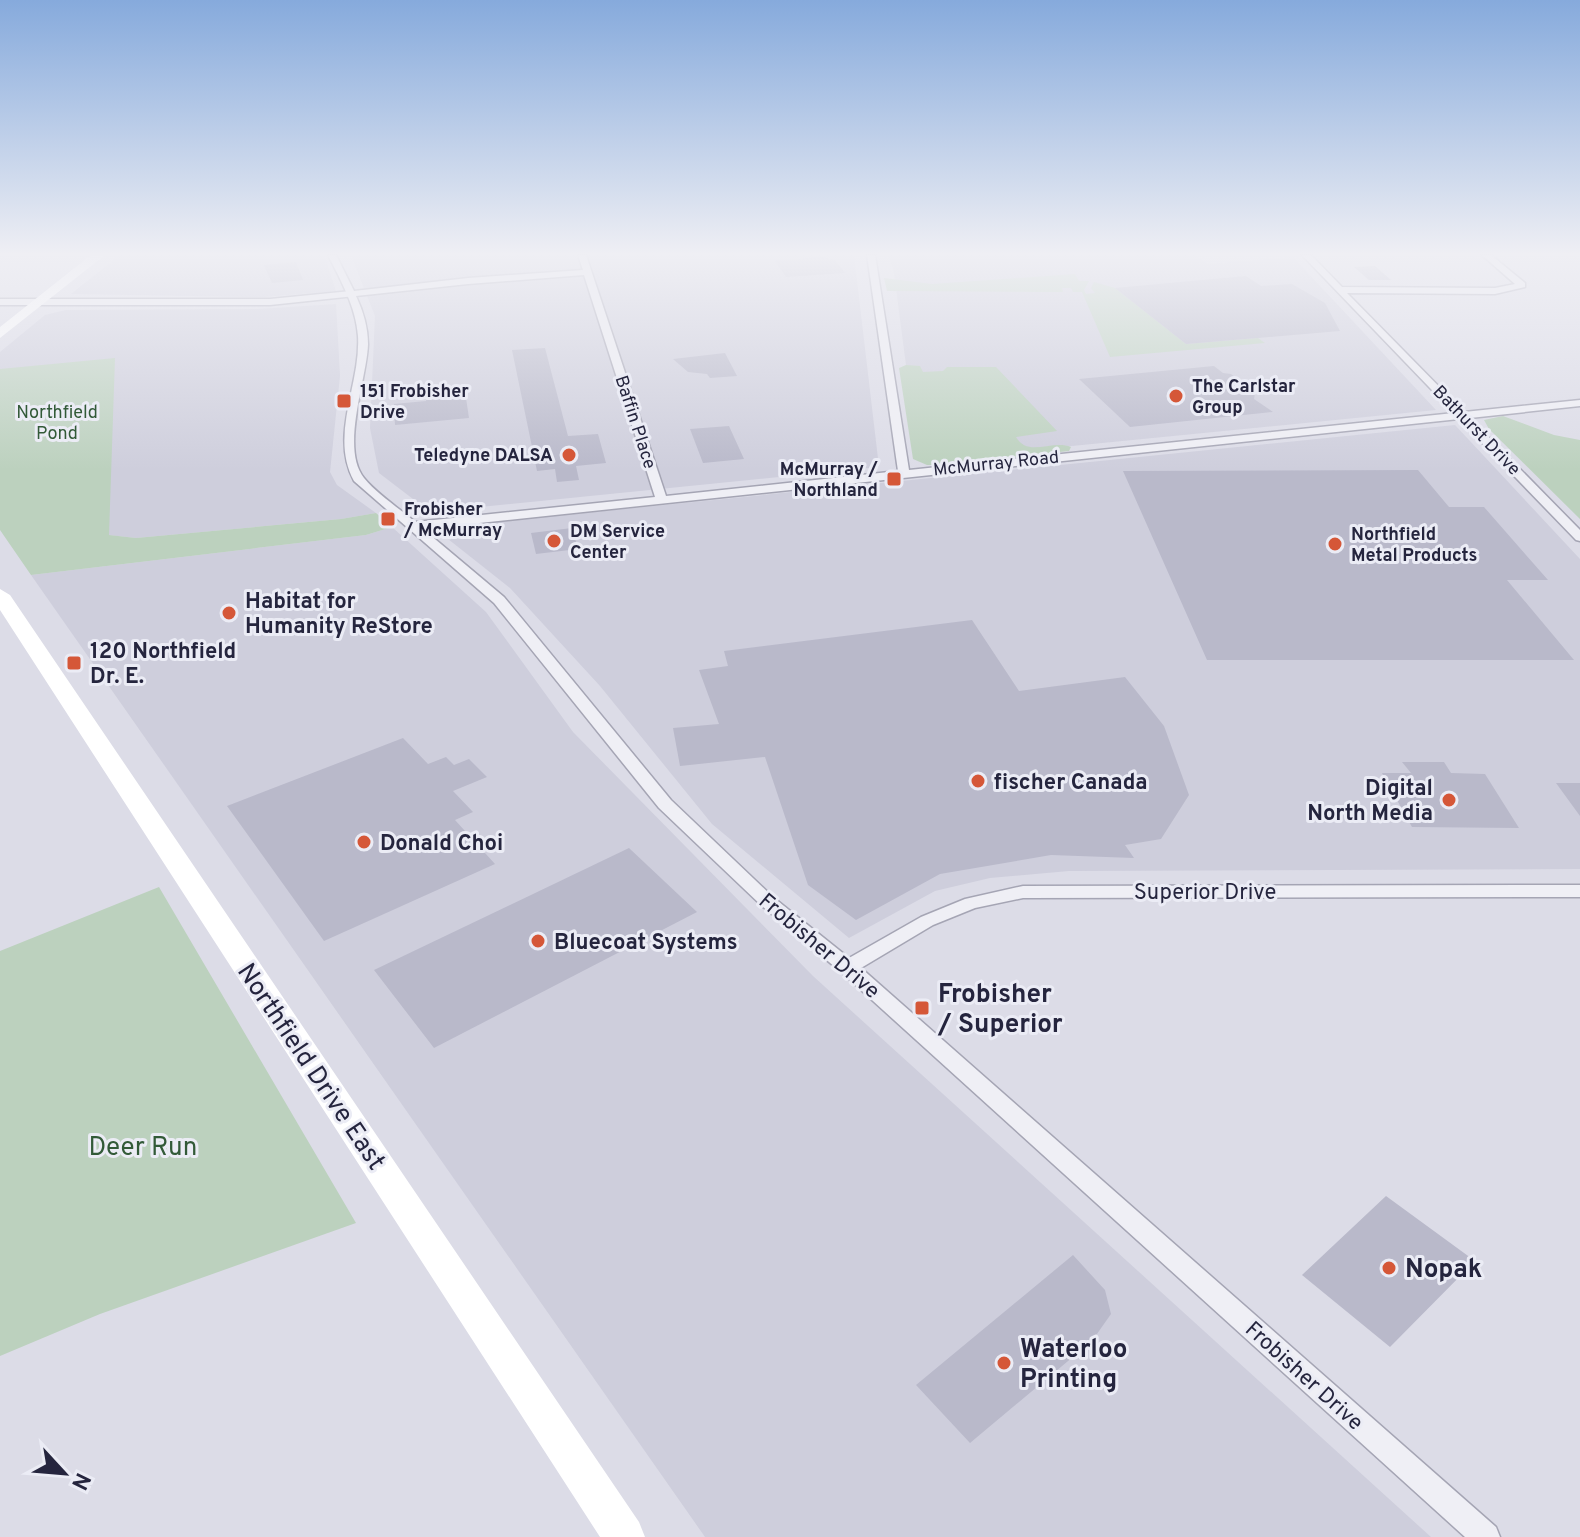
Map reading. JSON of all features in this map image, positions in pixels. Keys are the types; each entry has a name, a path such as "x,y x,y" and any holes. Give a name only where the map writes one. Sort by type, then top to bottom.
{"main road":[{"name":"Northfield Drive East","path":"0,595 624,1537"}],"street":[{"name":"Frobisher Drive","path":"360,327 364,342 349,450 351,468 358,479 499,600 665,804 768,902 848,967 1486,1537"},
{"name":"Baffin Place","path":"605,327 661,498"},
{"path":"882,327 904,472"},
{"name":"Bathurst Drive","path":"1376,327 1580,537"},
{"name":"McMurray Road","path":"412,526 1580,403"},
{"name":"Superior Drive","path":"848,967 927,921 971,903 1023,892 1580,891"}],"shaded area":[{"path":"31,327 337,327 340,376 330,472 337,485 376,513 136,538 108,535 0,369 0,352"},
{"path":"375,327 862,327 879,467 430,512 379,473 370,428"},
{"path":"901,327 1358,327 1436,410 931,460 907,373"},
{"path":"1455,425 1580,559 1580,869 1069,871 990,878 935,891 849,938 712,824 600,686 510,588 448,539 486,523"},
{"path":"392,527 486,612 573,732 813,976 1431,1537 705,1537 31,575 366,535"}],"green space":[{"path":"1097,327 1164,327 1186,344 1258,338 1265,343 1110,357"},
{"name":"Northfield Pond","path":"115,358 109,535 136,538 376,513 392,527 366,535 31,575 0,530 0,369"},
{"path":"920,366 923,372 943,371 947,367 996,367 1057,431 1016,437 1021,443 1034,447 1064,445 1071,447 1069,451 940,465 927,465 913,459 899,368"},
{"path":"1503,416 1554,435 1580,440 1580,519 1489,429 1484,420"},
{"name":"Deer Run","path":"159,887 356,1223 100,1314 0,1356 0,951"}],"building":[{"path":"1164,327 1338,327 1340,331 1186,344"},
{"path":"545,348 568,436 598,434 606,463 576,466 579,480 557,482 555,469 537,471 512,350"},
{"path":"725,353 737,376 710,378 707,374 688,372 673,359"},
{"name":"The Carlstar Group","path":"1214,366 1223,373 1231,374 1255,393 1254,399 1273,412 1130,427 1079,379"},
{"name":"Teledyne DALSA","path":"444,395 445,400 466,398 469,418 395,425 394,404 426,401 427,397"},
{"path":"729,426 744,459 703,463 690,429"},
{"name":"Northfield Metal Products","path":"1418,470 1449,507 1484,507 1548,580 1507,580 1574,660 1207,660 1123,471"},
{"name":"DM Service Center","path":"572,528 578,549 536,554 531,533"},
{"name":"fischer Canada","path":"972,620 1019,691 1125,677 1164,726 1189,795 1161,839 1125,845 1134,858 1051,855 940,874 856,920 808,885 765,757 680,766 673,728 719,724 699,670 728,666 724,651"},
{"name":"Donald Choi","path":"403,738 428,764 446,757 454,765 469,759 487,777 453,791 473,812 455,820 495,864 324,941 227,806"},
{"name":"Digital North Media","path":"1402,762 1444,762 1451,773 1485,774 1519,828 1412,827 1382,773 1411,773"},
{"path":"1556,783 1580,783 1580,816"},
{"name":"Bluecoat Systems","path":"629,848 697,912 434,1048 374,970"},
{"name":"Nopak","path":"1386,1196 1475,1261 1390,1347 1302,1275"},
{"name":"Waterloo Printing","path":"1073,1255 1105,1290 1111,1314 1092,1341 970,1443 916,1385"}],"place":[{"name":"The Carlstar Group","path":"1176,396"},
{"name":"151 Frobisher Drive","path":"344,401"},
{"name":"Teledyne DALSA","path":"569,455"},
{"name":"McMurray / Northland","path":"894,479"},
{"name":"Frobisher / McMurray","path":"388,519"},
{"name":"DM Service Center","path":"554,541"},
{"name":"Northfield Metal Products","path":"1335,544"},
{"name":"Habitat for Humanity ReStore","path":"229,613"},
{"name":"120 Northfield Dr. E.","path":"74,663"},
{"name":"fischer Canada","path":"978,781"},
{"name":"Digital North Media","path":"1449,800"},
{"name":"Donald Choi","path":"364,842"},
{"name":"Bluecoat Systems","path":"538,941"},
{"name":"Frobisher / Superior","path":"922,1008"},
{"name":"Nopak","path":"1389,1268"},
{"name":"Waterloo Printing","path":"1004,1363"}]}
